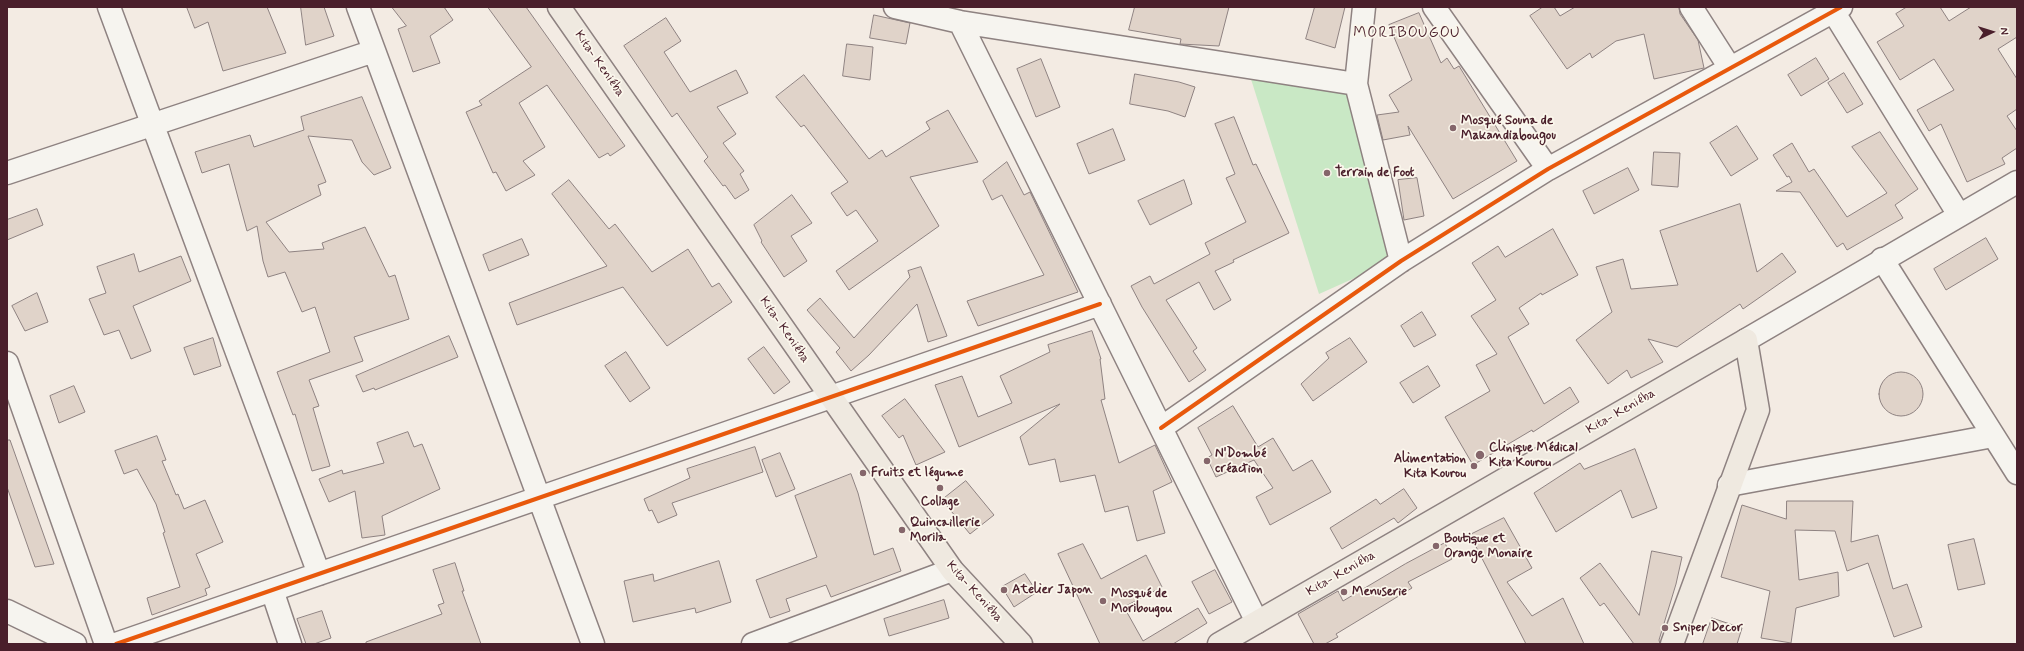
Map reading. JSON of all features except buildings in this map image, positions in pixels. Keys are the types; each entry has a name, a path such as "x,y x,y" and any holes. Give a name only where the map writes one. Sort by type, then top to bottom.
{"main road":[{"name":"Kita- Keniéba","path":"559,7 952,570 1022,644"},
{"name":"Kita- Keniéba","path":"1219,644 1746,340"},
{"path":"1672,644 1758,410 1746,340"}],"street":[{"path":"109,7 319,574"},
{"path":"358,7 593,644"},
{"path":"895,7 960,22 1356,84"},
{"path":"1364,7 1356,84 1401,261"},
{"path":"1434,7 1548,169"},
{"path":"1691,7 1730,68"},
{"path":"1161,428 1401,261 1548,169 1837,9 1960,215"},
{"path":"960,22 1257,622"},
{"path":"7,173 374,52"},
{"path":"1746,340 1882,259 2017,182"},
{"path":"1882,259 2005,445 2017,473"},
{"path":"116,644 1100,304"},
{"path":"7,363 106,644"},
{"path":"1730,485 2005,445"},
{"path":"753,644 952,570"},
{"path":"272,590 290,644"},
{"path":"7,611 75,644"}],"green space":[{"name":"Terrain de Foot","path":"1250,76 1352,87 1395,260 1319,294"}],"cycle path":[{"path":"1161,428 1401,261 1548,169 1841,7"},
{"path":"116,644 1100,304"}],"place":[{"name":"Mosqué Souna de Makandiabougou","path":"1453,128"},
{"name":"Terrain de Foot","path":"1327,173"},
{"name":"Clinique Médical Kita Kourou","path":"1480,455"},
{"name":"N'Dombé créaction","path":"1207,461"},
{"name":"Alimentation Kita Kourou","path":"1474,466"},
{"name":"Fruits et légume","path":"863,473"},
{"name":"Collage","path":"940,488"},
{"name":"Quincaillerie Morila","path":"902,530"},
{"name":"Boutique et Orange Monaire","path":"1436,546"},
{"name":"Atelier Japon","path":"1004,590"},
{"name":"Menuserie","path":"1344,592"},
{"name":"Mosqué de Moribougou","path":"1103,601"},
{"name":"Sniper Decor","path":"1665,628"}],"district":[{"name":"MORIBOUGOU","path":"1407,34"}]}
